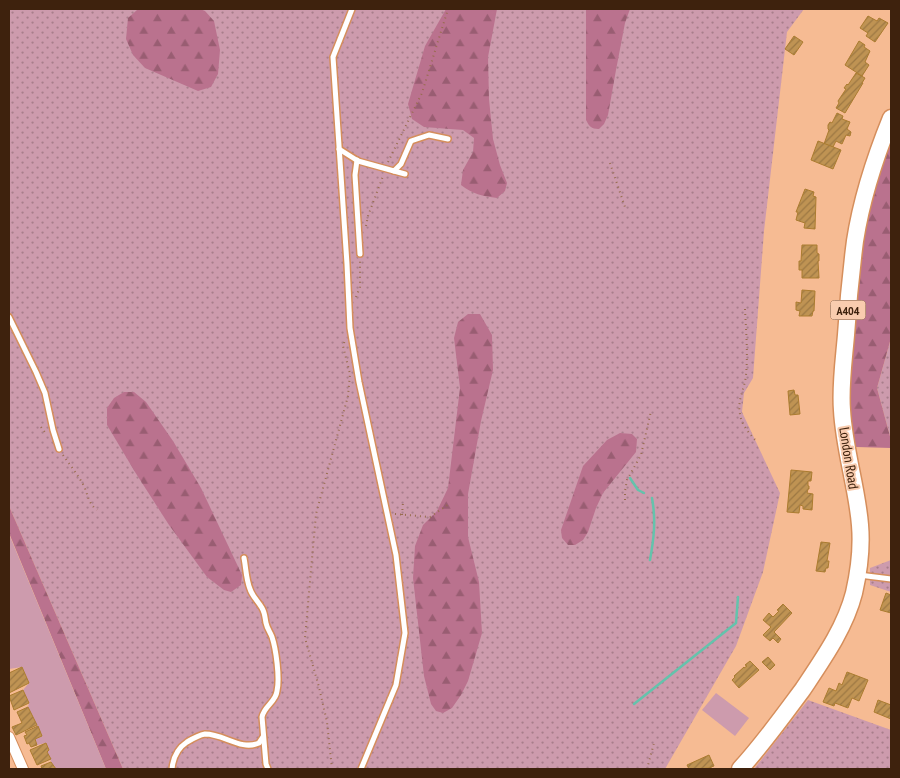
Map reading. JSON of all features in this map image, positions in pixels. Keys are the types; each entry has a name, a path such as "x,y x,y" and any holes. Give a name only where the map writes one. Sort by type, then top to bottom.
{"main road":[{"name":"London Road","path":"740,769 789,708 820,663 839,632 854,594 858,575 860,526 847,452 842,408 844,358 851,273 863,203 891,118"}],"street":[{"path":"9,736 23,769"}],"lane":[{"path":"352,9 333,57 350,328 359,382 396,555 405,633 396,685 361,769"},
{"path":"394,170 401,164 411,141 429,135 448,139"},
{"path":"339,149 357,160 405,174"},
{"path":"357,160 354,175 360,254"},
{"path":"9,317 36,372 44,393 59,449"},
{"path":"244,558 249,588 253,597 262,607 275,648 278,692 274,700 263,712 262,717 268,769"},
{"path":"858,575 891,579"},
{"path":"172,769 173,762 182,745 203,734 216,735 250,746 259,743 263,737"}],"path":[{"path":"610,163 626,210"},
{"path":"745,309 747,368 745,384 740,399 740,414 745,427 756,440"},
{"path":"625,500 627,480 639,461 651,411"},
{"path":"41,427 59,449 83,485 86,496 92,506 97,510"},
{"path":"402,515 403,502"},
{"path":"388,514 430,517 450,504"},
{"path":"647,769 654,743"}],"shaded area":[{"path":"9,9 804,9 787,32 764,231 753,378 744,393 742,412 780,493 763,572 736,646 665,769 123,769 9,506"},
{"path":"891,338 891,440 877,388"},
{"path":"9,534 106,769 56,769 47,752 49,750 46,743 37,745 35,739 42,736 28,707 29,703 23,690 29,683 22,667 9,669"},
{"path":"891,560 891,592 870,585 870,568"},
{"path":"716,693 749,718 735,736 702,710"},
{"path":"808,700 891,730 891,769 754,769"}],"green space":[{"path":"200,9 205,11 214,21 220,50 218,74 211,87 198,91 145,68 133,55 126,39 128,18 137,10"},
{"path":"446,9 497,9 488,57 489,99 493,139 507,183 505,191 497,198 469,191 461,185 463,170 473,152 474,138 463,130 424,127 412,119 408,104 425,46"},
{"path":"586,9 630,9 625,23 608,115 604,124 599,129 591,127 586,120"},
{"path":"891,136 891,338 877,388 891,440 891,448 856,447 852,446 848,414 854,324 865,222"},
{"path":"468,314 480,314 492,335 493,370 481,421 468,494 468,537 479,582 482,633 468,681 452,708 443,713 436,711 431,704 424,676 413,578 415,546 423,525 437,511 448,488 460,388 454,338 458,322"},
{"path":"124,392 134,392 146,402 173,441 201,488 242,575 241,585 231,592 224,590 207,577 169,525 107,425 107,408 114,398"},
{"path":"620,433 632,434 637,439 636,452 603,493 583,540 575,545 568,545 562,538 561,530 583,466 607,440"},
{"path":"9,506 123,769 106,769 9,533"}],"building":[{"path":"868,16 877,21 879,18 888,23 875,42 866,36 868,33 860,28"},
{"path":"794,36 803,42 794,55 785,49"},
{"path":"859,41 870,51 865,62 869,65 862,76 845,65"},
{"path":"856,73 865,78 845,113 836,108 846,89 844,88"},
{"path":"837,113 843,116 842,119 850,122 847,129 851,132 850,136 846,135 842,144 836,141 833,147 824,144 829,130 828,125 830,122 832,123"},
{"path":"818,141 841,150 833,169 811,160"},
{"path":"805,189 814,192 813,196 816,197 815,229 804,228 805,223 796,220 798,212 796,212"},
{"path":"802,245 817,245 819,278 802,278 802,270 799,270 799,261 801,261"},
{"path":"802,290 815,291 812,316 799,316 800,311 796,310 796,302 801,303"},
{"path":"794,390 795,395 798,395 800,414 790,415 788,391"},
{"path":"791,470 812,472 811,481 808,481 809,489 807,493 813,494 812,510 803,509 803,506 800,505 799,513 787,512"},
{"path":"821,542 830,543 827,561 829,561 828,568 826,568 825,572 816,571"},
{"path":"886,593 891,595 891,613 880,610"},
{"path":"783,604 792,613 774,632 781,639 778,643 773,638 770,641 763,635 771,627 763,620 769,613 773,617"},
{"path":"768,657 775,665 770,670 762,662"},
{"path":"750,661 759,670 739,688 732,680"},
{"path":"22,667 29,683 9,693 9,673"},
{"path":"847,672 868,680 859,701 852,698 848,708 835,703 834,706 823,702 829,688 836,691 839,683 842,685"},
{"path":"23,690 29,703 14,710 9,696"},
{"path":"878,700 891,705 891,719 874,712"},
{"path":"28,707 37,725 16,735 12,727 22,723 17,712"},
{"path":"38,726 42,736 35,739 37,745 31,747 29,743 27,744 24,736 27,735 25,732"},
{"path":"46,743 49,750 47,752 51,759 37,765 30,750"},
{"path":"709,755 714,766 711,768 689,769 687,765"},
{"path":"51,762 56,769 42,769 41,766"}],"waterway":[{"path":"630,478 638,490 644,493"},
{"path":"650,560 654,529 652,498"},
{"path":"634,704 736,623 738,597"}]}
